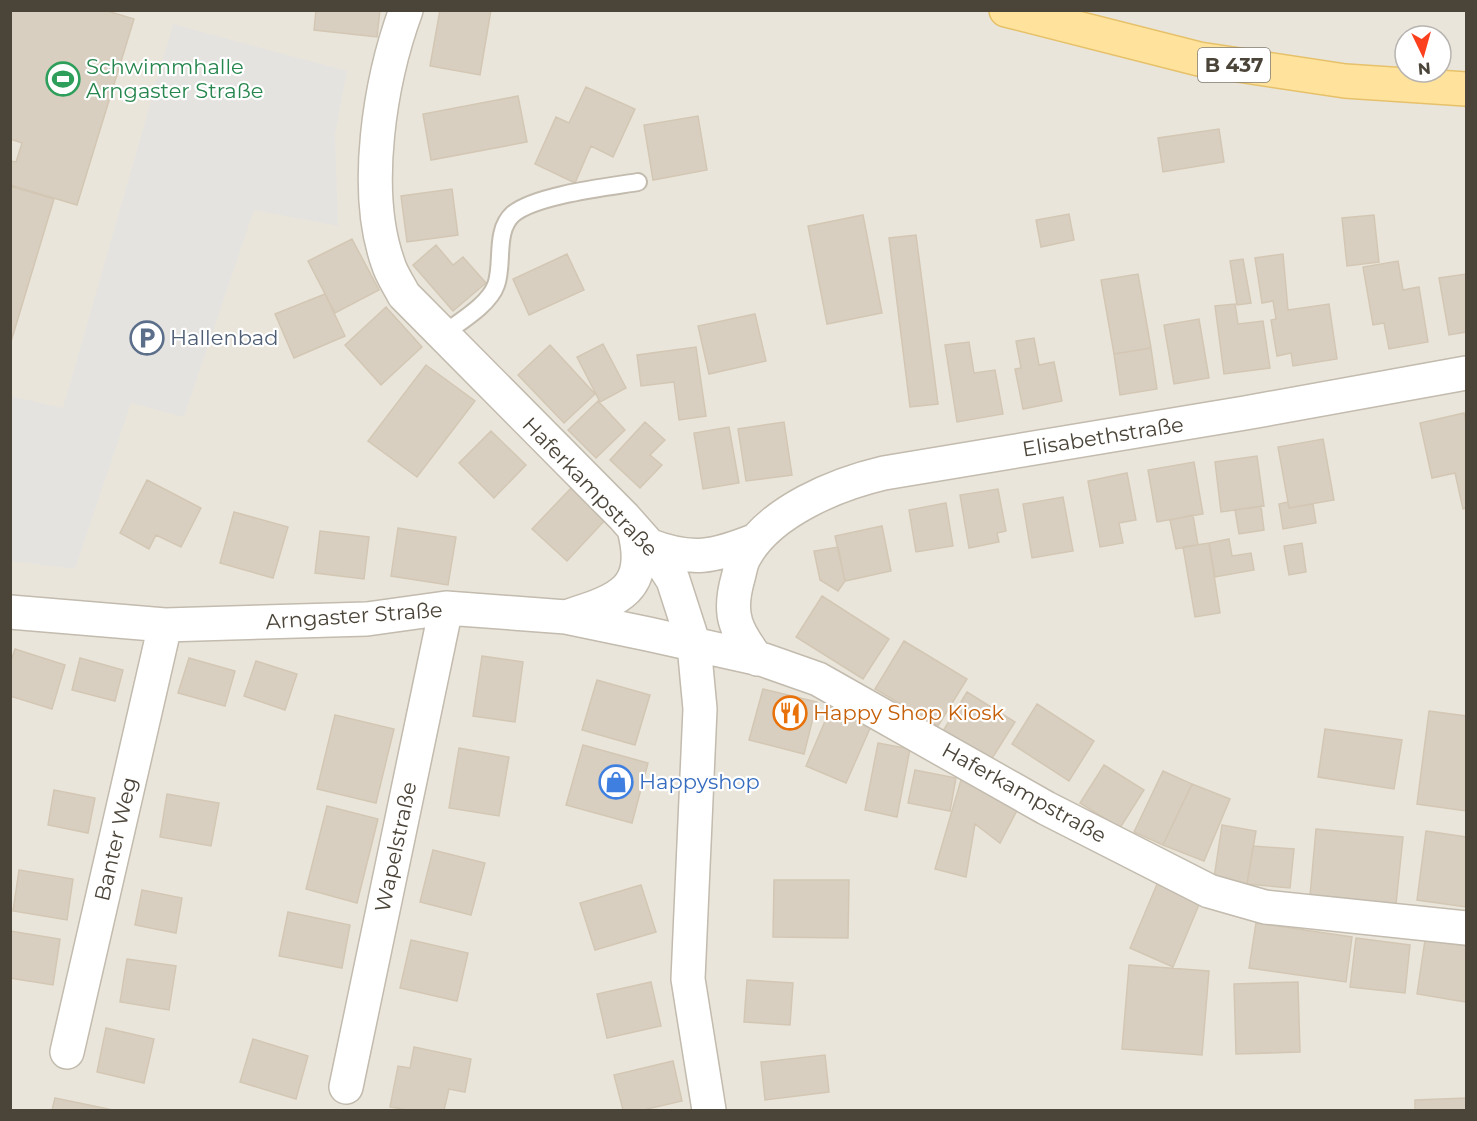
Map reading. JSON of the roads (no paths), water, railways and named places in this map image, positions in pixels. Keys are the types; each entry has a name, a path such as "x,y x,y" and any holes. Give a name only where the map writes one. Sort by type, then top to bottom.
{"main road":[{"name":"B 437","path":"1006,10 1126,42 1245,66 1346,81 1467,89"}],"street":[{"name":"Haferkampstraße","path":"406,10 387,68 378,129 376,190 380,231 388,264 405,295 442,335 641,537 673,580 694,645 756,659 818,680 925,738 1046,808 1209,891 1265,907 1467,928"},
{"name":"Elisabethstraße","path":"756,540 788,513 818,494 852,480 1467,373"},
{"path":"566,617 615,599 630,585 639,572 641,537 670,554 704,557 723,553 756,540"},
{"path":"756,540 744,557 734,593 736,623 756,659"},
{"path":"709,1110 688,979 700,709 694,645 739,573"},
{"name":"Arngaster Straße","path":"10,612 165,625 367,620 446,608 566,617 694,645"},
{"name":"Wapelstraße","path":"346,1087 446,608"},
{"name":"Banter Weg","path":"67,1052 165,625"}],"lane":[{"path":"442,335 488,298 497,284 504,230 512,215 529,204 638,182"}],"place":[{"name":"Schwimmhalle Arngaster Straße","path":"63,79"},
{"name":"Hallenbad","path":"147,338"},
{"name":"Happy Shop Kiosk","path":"790,713"},
{"name":"Happyshop","path":"616,782"}]}
